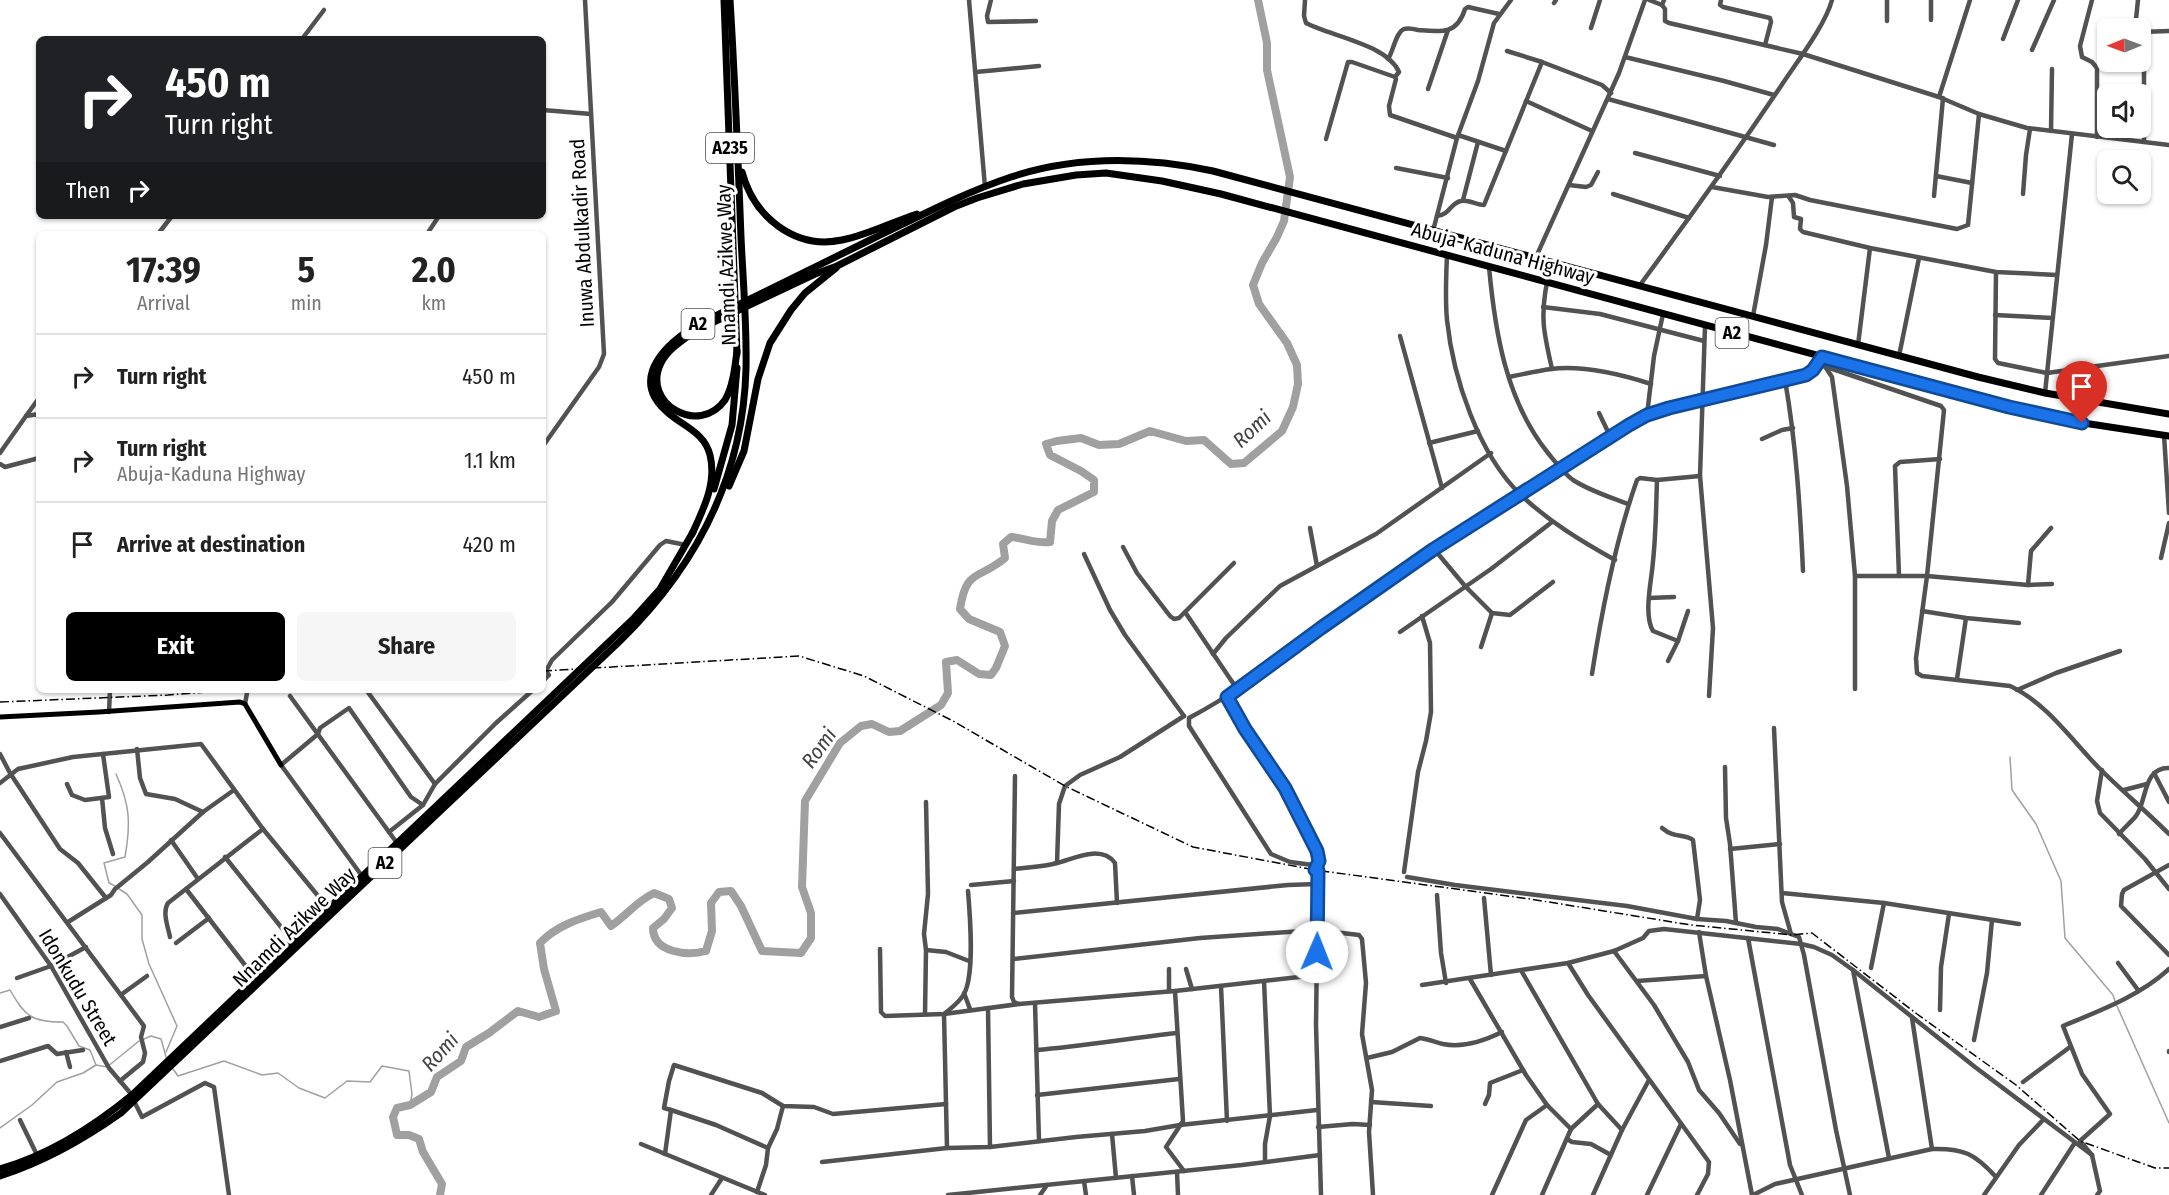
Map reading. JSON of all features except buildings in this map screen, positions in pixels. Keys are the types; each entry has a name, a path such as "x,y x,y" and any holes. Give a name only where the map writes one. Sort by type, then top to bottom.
{"highway":[{"name":"Nnamdi Azikwe Way","path":"0,1169 37,1155 92,1125 133,1098 585,669 660,589 707,505 728,443 735,403 737,351 724,0"},
{"name":"Nnamdi Azikwe Way","path":"0,1176 22,1169 76,1143 114,1118 255,978 362,876 391,853 397,843 570,678 599,661 654,606 671,585 708,526 724,488 740,428 746,368 730,0"},
{"path":"738,159 748,192 765,216 781,229 806,240 826,242 844,240 931,210"},
{"name":"Abuja-Kaduna Highway","path":"931,210 985,187 1037,170 1113,159 1159,161 1267,185 1899,356 2045,393 2169,414"},
{"name":"Abuja-Kaduna Highway","path":"837,266 954,207 1023,184 1076,175 1106,174 1162,181 1221,194 1547,282 1820,361 2064,420 2167,436"},
{"name":"A2","path":"692,534 704,508 711,483 710,455 699,435 667,412 653,392 653,367 663,350 699,324 931,210"},
{"path":"737,351 726,398 712,412 697,416 687,415 677,412 663,400 657,380 658,371 662,361 678,343 695,331 815,274 837,266"},
{"name":"A2","path":"708,526 744,451 758,379 770,343 798,301 837,266"}],"main road":[{"path":"0,717 109,712 240,702 244,704 281,765"}],"street":[{"name":"Inuwa Abdulkadir Road","path":"546,442 599,367 604,354 585,0"},
{"path":"969,0 985,187"},
{"path":"991,0 987,16 988,22 1036,21"},
{"path":"1305,0 1306,24 1346,36 1388,59 1399,70 1389,106 1390,115 1506,151"},
{"path":"1433,231 1458,137 1478,81 1494,23 1511,0"},
{"path":"1591,28 1600,0"},
{"path":"1536,257 1611,93 1647,0 1663,3 1667,22 1803,54 1941,97 1979,114 2030,129 2097,137"},
{"path":"1721,0 1720,5 1723,8 1770,18 1765,45"},
{"path":"1640,285 1720,176 1803,54 1832,0"},
{"path":"1887,0 1887,21"},
{"path":"1931,0 1931,20"},
{"path":"1934,196 1941,97 1970,0"},
{"path":"2003,39 2018,0"},
{"path":"2032,50 2054,0"},
{"path":"2092,0 2080,46 2082,57 2097,68 2097,84"},
{"path":"2136,18 2138,0"},
{"path":"1395,28 1441,32 1458,25 1465,9 1468,8 1499,14"},
{"path":"304,36 324,10"},
{"path":"1388,59 1401,30"},
{"path":"1428,89 1448,30"},
{"path":"2151,31 2169,31"},
{"path":"1507,51 1602,85 1611,93"},
{"path":"1625,57 1724,81 1774,96"},
{"path":"1326,139 1348,62 1395,78"},
{"path":"1437,216 1446,215 1455,204 1463,200 1484,205 1542,62"},
{"path":"976,72 1039,66"},
{"path":"2051,132 2052,69"},
{"path":"2144,72 2145,142"},
{"path":"1608,99 1774,145"},
{"path":"1526,101 1592,131"},
{"path":"546,110 591,114"},
{"path":"1712,187 1772,197 1799,195 1810,200 1957,229 1968,225 1979,114"},
{"path":"2023,194 2030,129"},
{"path":"2045,393 2072,134"},
{"path":"2107,138 2169,145"},
{"path":"1463,200 1478,142"},
{"path":"1635,153 1720,176"},
{"path":"1396,168 1448,178"},
{"path":"1569,185 1586,187 1591,185 1598,172"},
{"path":"1936,176 1972,183"},
{"path":"1613,194 1689,218"},
{"path":"1753,315 1772,197"},
{"path":"1789,197 1793,203 1794,217 1801,219 1800,229 1803,232 1870,248 1996,272 2057,274"},
{"path":"160,231 170,219"},
{"path":"428,231 438,219"},
{"path":"1858,345 1870,248"},
{"path":"1447,255 1447,319 1452,350 1460,385 1478,431 1501,470 1520,494 1552,522 1615,560"},
{"path":"1899,356 1919,258"},
{"path":"1489,267 1494,315 1509,377 1526,420 1543,447 1560,468 1574,480 1628,504"},
{"path":"1996,272 1996,361 2047,373 2169,356"},
{"path":"1547,282 1543,307 1543,328 1552,369"},
{"path":"1543,307 1580,310 1704,341"},
{"path":"1647,415 1663,314"},
{"path":"1995,315 2053,318"},
{"path":"1705,326 1700,476 1713,628 1709,696"},
{"path":"1400,336 1442,488"},
{"path":"1057,863 1059,804 1065,786 1080,775 1120,757 1227,697 1434,549 1610,436 1647,415 1703,399 1806,375 1820,361 1832,377 1846,486 1855,576 1855,688"},
{"path":"1826,368 1941,406 1944,414 1916,658 1917,673 1922,676 2010,686 2017,690 2043,708 2102,770 2169,834"},
{"path":"1509,377 1552,369 1609,373 1651,384"},
{"path":"1785,380 1794,428 1800,492 1803,571"},
{"path":"0,453 36,402"},
{"path":"1599,413 1610,436"},
{"path":"26,416 36,414"},
{"path":"1762,439 1782,430 1794,428"},
{"path":"1429,443 1478,431"},
{"path":"2167,436 2169,513"},
{"path":"1213,654 1226,638 1280,586 1376,534 1491,453"},
{"path":"0,464 5,467 36,459"},
{"path":"1899,576 1895,466 1900,462 1940,459"},
{"path":"1592,674 1601,615 1628,504 1637,480 1640,478 1657,480 1700,476"},
{"path":"1657,480 1654,560 1649,598 1651,629 1678,641"},
{"path":"1400,632 1491,569 1552,522"},
{"path":"2161,558 2169,523"},
{"path":"1310,528 1317,566"},
{"path":"2028,585 2031,551 2051,528"},
{"path":"546,670 552,660 612,602 660,544 666,542 686,545"},
{"path":"1123,547 1137,573 1170,616 1177,619 1234,563"},
{"path":"1434,549 1465,586 1492,613 1510,615 1553,582"},
{"path":"1084,554 1110,610 1125,635 1186,719 1271,854 1290,862 1316,867"},
{"path":"1855,576 1927,576 2028,585 2052,584"},
{"path":"1649,598 1674,597"},
{"path":"1668,661 1678,641 1688,611"},
{"path":"1922,611 2019,623"},
{"path":"1185,612 1237,689"},
{"path":"1481,647 1492,613"},
{"path":"1422,616 1428,636 1431,660 1431,712 1418,772 1405,875 1455,885 1627,906 1697,919 1778,929 1799,937 1850,1195"},
{"path":"1956,679 1966,618"},
{"path":"2017,690 2056,673 2120,651"},
{"path":"109,712 110,693"},
{"path":"244,704 247,693"},
{"path":"368,693 435,784"},
{"path":"389,832 423,805 435,784 530,693"},
{"path":"290,696 397,843"},
{"path":"1227,697 1302,819 1317,851 1319,861 1316,867"},
{"path":"362,876 281,765 318,734 320,728 349,708 411,796 423,805"},
{"path":"1774,728 1782,893 1784,911 1791,934"},
{"path":"0,783 10,773 41,764 137,749 201,744 262,829 328,908"},
{"path":"137,749 140,778 146,794 176,799 203,812"},
{"path":"0,754 60,849 78,862 106,898"},
{"path":"67,784 70,793 85,800 110,796 102,754"},
{"path":"1725,767 1725,818 1736,923"},
{"path":"2119,834 2137,815 2147,784 2154,773 2163,768 2169,768"},
{"path":"2102,770 2097,807 2100,813 2145,858 2169,889"},
{"path":"2154,773 2169,802"},
{"path":"1015,776 1012,997 1014,1002 1019,1004"},
{"path":"2124,790 2147,784"},
{"path":"68,922 111,895 203,812 234,790"},
{"path":"102,798 105,828 113,854"},
{"path":"924,1014 926,950 924,934 928,894 926,802"},
{"path":"1662,828 1673,836 1688,837 1693,840 1700,900 1697,919"},
{"path":"170,937 165,907 262,829"},
{"path":"0,833 144,1026 142,1040 146,1057 120,1081"},
{"path":"171,840 198,879"},
{"path":"0,848 7,843"},
{"path":"1730,849 1780,844"},
{"path":"1059,849 1069,858"},
{"path":"1014,869 1057,863 1086,853 1112,859 1117,903"},
{"path":"225,857 293,942"},
{"path":"2169,865 2124,890 2121,906 2169,955"},
{"path":"1316,867 1315,870 1318,871 1317,1110 1321,1195"},
{"path":"971,885 1014,881"},
{"path":"1013,914 1288,885 1317,884"},
{"path":"186,889 255,978"},
{"path":"944,1014 956,1004 968,982 970,925 968,891"},
{"path":"1782,893 1884,903 1949,915 2019,924"},
{"name":"Idonkudu Street","path":"0,894 51,966 108,1066 133,1098"},
{"path":"1437,895 1441,953 1446,983"},
{"path":"1484,898 1491,975"},
{"path":"1871,968 1884,903"},
{"path":"1940,1010 1941,967 1949,915"},
{"path":"176,943 209,918"},
{"path":"1974,1040 1987,973 1992,920"},
{"path":"1422,985 1522,972 1568,963 1614,951 1643,938 1649,931 1658,929 1814,947 1832,955 1853,970 2043,1120 2091,1155"},
{"path":"1013,959 1200,938 1317,930 1356,934 1362,939 1365,983 1362,1034 1371,1082 1373,1195"},
{"path":"1699,932 1706,976 1753,1195 1775,1184 1932,1149 1953,1148 1966,1152 1980,1160 1996,1177"},
{"path":"1749,938 1790,1165 1802,1195"},
{"path":"17,978 51,966 86,947"},
{"path":"880,949 882,1014 885,1016 944,1014 970,1009 1176,991 1317,975"},
{"path":"926,950 946,952 969,961"},
{"path":"1614,951 1654,1005 1688,1062 1699,1090 1719,1113 1742,1146"},
{"path":"1568,963 1709,1162 1710,1168 1697,1195"},
{"path":"2118,963 2138,990"},
{"path":"1169,969 1169,991"},
{"path":"1186,969 1192,989"},
{"path":"2097,1195 2100,1191 2091,1155 2080,1141 2110,1114 2082,1074 2063,1026 2109,1007 2158,979 2169,969"},
{"path":"1853,970 1889,1158"},
{"path":"1522,972 1598,1104 1622,1130"},
{"path":"122,994 147,976"},
{"path":"1637,981 1706,976"},
{"path":"1470,979 1523,1070 1547,1106 1571,1129"},
{"path":"1264,981 1270,1116 1265,1144 1265,1162"},
{"path":"1221,986 1227,1121"},
{"path":"1176,991 1181,1123 1166,1147 1184,1171"},
{"path":"964,993 970,1009"},
{"path":"1035,1003 1039,1141"},
{"path":"988,1008 990,1147"},
{"path":"944,1014 947,1148"},
{"path":"1912,1017 1932,1149"},
{"path":"0,1027 29,1018"},
{"path":"1367,1058 1392,1052 1420,1038 1445,1044 1469,1044 1485,1041 1502,1032"},
{"path":"1036,1050 1177,1033"},
{"path":"0,1061 48,1046 56,1054 83,1050"},
{"path":"2023,1082 2070,1047"},
{"path":"66,1052 70,1066"},
{"path":"664,1108 674,1065 762,1093 783,1106 814,1107 833,1114 946,1104"},
{"path":"1485,1104 1490,1095 1490,1083 1523,1070"},
{"path":"1037,1095 1179,1079"},
{"path":"1593,1195 1622,1130 1649,1080"},
{"path":"133,1098 142,1117 205,1083 214,1087 230,1195"},
{"path":"1371,1102 1431,1106"},
{"path":"1542,1195 1571,1129 1598,1104"},
{"path":"757,1192 766,1165 768,1148 777,1129 783,1106"},
{"path":"1492,1195 1526,1120 1547,1106"},
{"path":"664,1108 716,1125 768,1148"},
{"path":"664,1108 671,1110 665,1154"},
{"path":"822,1162 947,1148 990,1147 1145,1131 1181,1123 1227,1121 1317,1110"},
{"path":"20,1120 37,1155"},
{"path":"1978,1195 1984,1195 2025,1137 2043,1120"},
{"path":"1647,1195 1681,1124"},
{"path":"1318,1127 1370,1125"},
{"path":"1112,1134 1116,1178"},
{"path":"1567,1139 1572,1142 1591,1144 1611,1155"},
{"path":"641,1144 765,1195"},
{"path":"2041,1195 2074,1144"},
{"path":"948,1195 995,1193 1047,1185 1320,1155"},
{"path":"1177,1172 1178,1195"},
{"path":"1132,1176 1134,1195"},
{"path":"711,1195 722,1178"},
{"path":"1084,1181 1086,1195"},
{"path":"1033,1187 1040,1195 1047,1185"}],"waterway":[{"name":"Romi","path":"440,1195 442,1184 423,1152 419,1139 409,1135 397,1135 393,1117 397,1108 410,1105 431,1092 437,1077 461,1061 466,1047 518,1011 539,1017 556,1011 544,969 540,943 553,932 576,920 601,912 611,926 654,893 669,899 672,908 653,928 659,943 665,948 681,953 706,951 712,931 711,903 719,892 731,891 741,906 762,951 801,953 811,938 811,913 802,887 805,801 840,743 861,726 872,724 889,732 900,731 941,705 948,693 946,662 957,660 979,674 991,675 1005,646 1000,632 969,619 960,609 966,587 975,576 1005,558 1003,544 1011,537 1050,542 1052,521 1058,510 1094,492 1094,480 1050,455 1046,444 1081,438 1099,445 1119,444 1150,431 1186,441 1204,440 1231,464 1244,463 1282,431 1293,407 1298,384 1297,365 1287,343 1259,304 1253,285 1284,221 1290,177 1267,70 1267,43 1258,0"},
{"path":"2010,757 2012,790 2036,824 2061,881 2065,938 2113,995 2115,1001"},
{"path":"115,886 109,883 104,863 125,857 128,834 127,805 116,774"},
{"path":"119,889 127,894 142,915 142,939 149,964 177,1026 166,1052"},
{"path":"0,993 10,990 25,1012 36,1019 63,1022 79,1046 90,1050 96,1065 107,1067 139,1041"},
{"path":"2117,1006 2169,1123"},
{"path":"144,1039 151,1036 161,1039 166,1057"},
{"path":"173,1069 178,1076 224,1061 262,1075 278,1073 299,1088 325,1098 347,1081 370,1082 382,1066 409,1071 412,1094 410,1105"},
{"path":"0,1128 32,1105 57,1082 83,1073 96,1065"}],"railway":[{"path":"546,671 799,656 864,676 953,721 1065,786 1193,847 1315,870 1530,899 1691,925 1792,935 1812,933 1917,1014 2016,1085 2080,1141 2155,1168 2169,1168"},
{"path":"0,702 194,693"}],"route":[{"path":"1317,952 1318,871 1315,870 1319,856 1285,788 1245,729 1227,697 1415,562 1647,415 1703,399 1806,375 1813,370 1822,357 2009,407 2082,423"}]}
